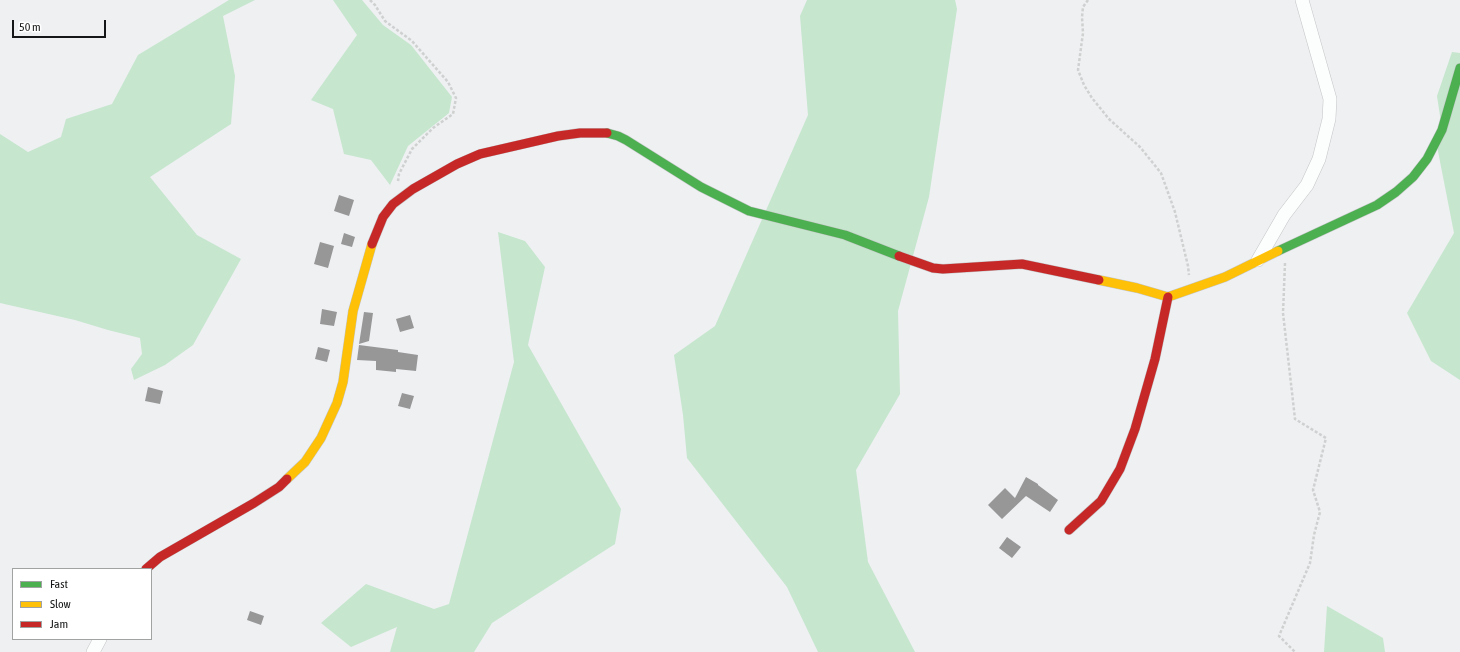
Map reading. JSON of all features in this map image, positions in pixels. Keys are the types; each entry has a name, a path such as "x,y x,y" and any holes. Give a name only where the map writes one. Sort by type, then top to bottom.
{"street":[{"path":"1258,260 1284,215 1307,185 1319,159 1329,119 1330,99 1302,0"},
{"path":"147,568 160,557 279,487 305,462 321,438 334,413 339,398 343,382 353,311 374,238 383,217 393,204 413,189 452,166 480,154 558,136 580,133 608,133 626,140 701,187 749,211 845,235 928,266 943,269 1022,264 1137,288 1168,297 1225,277 1258,260 1377,205 1396,192 1413,177 1427,159 1442,130 1460,68"},
{"path":"1069,530 1101,501 1120,469 1137,422 1155,359 1168,297"},
{"path":"93,652 99,640"}],"path":[{"path":"370,0 375,4 385,21 412,41 448,82 456,98 453,114 433,128 412,149 399,174 398,182"},
{"path":"1088,0 1084,7 1082,16 1083,33 1078,70 1084,85 1109,119 1140,146 1161,173 1175,212 1188,266 1189,290"},
{"path":"1286,247 1283,314 1295,420 1326,438 1313,490 1320,512 1314,535 1310,563 1279,636 1296,652"}],"green space":[{"path":"229,0 255,0 223,16 235,76 231,124 150,177 197,235 241,259 193,345 165,365 134,380 131,369 142,354 140,338 75,320 0,303 0,134 28,152 61,137 66,119 112,104 138,55"},
{"path":"333,0 362,0 383,25 411,45 452,97 449,113 408,146 390,185 371,160 344,154 333,109 311,100 357,35"},
{"path":"807,0 955,0 957,9 929,197 898,311 900,394 856,470 868,562 915,652 818,652 787,587 687,458 683,415 674,355 715,326 808,115 800,16"},
{"path":"1452,52 1460,53 1460,380 1431,361 1407,313 1454,233 1436,141 1442,129 1437,96"},
{"path":"498,232 525,241 545,267 528,345 621,509 615,544 492,623 474,652 390,652 397,627 351,647 321,623 366,584 434,609 449,604 514,362"},
{"path":"1327,606 1383,638 1385,652 1324,652"}],"building":[{"path":"339,195 354,200 349,216 334,211"},
{"path":"344,233 355,237 352,247 341,244"},
{"path":"320,242 334,246 328,268 314,264"},
{"path":"322,309 337,312 334,326 320,324"},
{"path":"364,312 373,313 369,341 359,344"},
{"path":"410,315 414,328 400,332 396,319"},
{"path":"359,345 398,350 398,352 418,355 416,371 396,369 396,372 376,370 376,361 357,360"},
{"path":"318,347 330,350 327,362 315,359"},
{"path":"148,387 163,391 160,404 145,401"},
{"path":"402,393 414,396 410,409 398,406"},
{"path":"1026,477 1038,484 1058,500 1050,512 1026,496 1002,519 988,505 1005,488 1015,498"},
{"path":"1007,537 1021,547 1012,558 999,548"},
{"path":"250,611 264,616 261,625 247,620"}],"traffic: fast":[{"path":"1278,251 1377,205 1396,192 1413,177 1427,159 1442,130 1460,68"},
{"path":"607,133 626,140 701,187 749,211 845,235 899,256"}],"traffic: slow":[{"path":"287,479 305,462 321,438 337,403 343,382 353,311 372,244"},
{"path":"1099,280 1137,288 1168,297 1225,277 1278,251"}],"traffic: jam":[{"path":"372,244 383,217 393,204 413,189 457,164 480,154 558,136 580,133 607,133"},
{"path":"899,256 933,268 943,269 1022,264 1099,280"},
{"path":"1069,530 1101,501 1120,469 1135,429 1155,359 1168,297"},
{"path":"147,568 160,557 254,503 279,487 287,479"}]}
